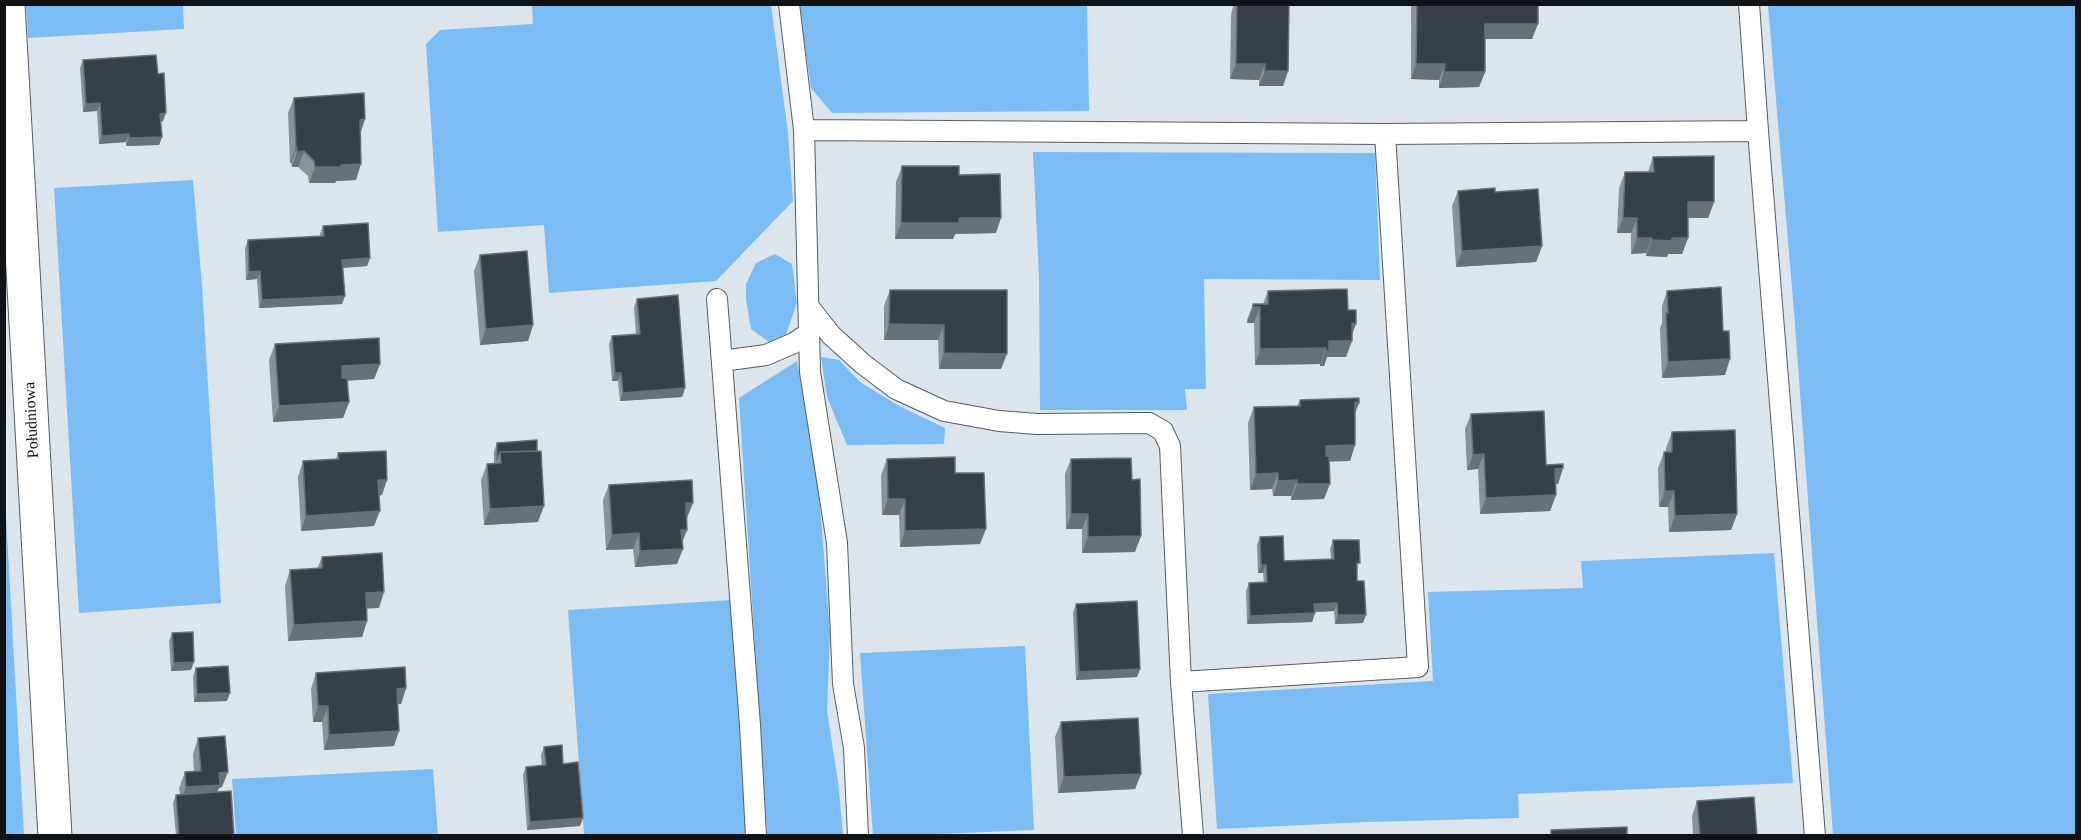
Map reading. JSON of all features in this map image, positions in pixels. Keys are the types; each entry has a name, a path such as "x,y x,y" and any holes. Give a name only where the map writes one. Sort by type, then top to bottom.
{"street":[{"name":"Południowa","path":"8,4 56,836"}],"lane":[{"path":"789,4 804,130 810,372 837,543 843,684 854,748 858,836"},
{"path":"1749,4 1815,836"},
{"path":"804,130 1385,134 1758,131"},
{"path":"1181,682 1418,668 1385,134"},
{"path":"717,299 750,725 756,836"},
{"path":"809,307 831,335 862,364 896,389 944,411 999,421 1037,424 1149,423 1163,431 1170,446 1181,682 1193,836"},
{"path":"722,361 766,356 809,333"}],"shaded area":[{"path":"26,5 183,5 184,29 28,38"},
{"path":"532,5 771,5 788,133 793,201 716,281 549,293 544,225 438,232 426,44 440,30 533,24"},
{"path":"799,5 1087,5 1089,111 832,113 811,88"},
{"path":"1768,5 2076,5 2076,835 1833,835 1794,312"},
{"path":"1033,152 1375,153 1380,280 1204,279 1206,389 1185,389 1187,410 1040,410 1039,277"},
{"path":"193,180 202,285 221,603 79,613 54,188"},
{"path":"775,254 792,264 797,303 785,337 769,342 751,329 746,284 756,263"},
{"path":"821,357 839,360 860,382 899,406 945,428 944,444 847,445 827,397"},
{"path":"797,361 818,480 830,632 827,711 838,781 843,835 767,835 739,398"},
{"path":"5,499 24,835 5,835"},
{"path":"1774,553 1793,783 1518,794 1519,818 1217,829 1208,694 1433,681 1428,592 1583,588 1581,561"},
{"path":"732,600 748,835 584,835 568,610"},
{"path":"1025,646 1034,830 873,835 860,653"},
{"path":"433,769 438,835 236,835 232,779"}],"building":[{"path":"1237,4 1289,4 1288,71 1265,71 1265,64 1236,64"},
{"path":"1417,4 1538,4 1538,24 1485,24 1485,72 1444,72 1445,64 1416,64"},
{"path":"156,55 158,74 164,73 166,113 160,114 162,137 129,138 129,134 102,136 100,103 86,104 83,60"},
{"path":"364,93 365,119 360,120 361,164 315,167 314,161 304,151 297,152 294,98"},
{"path":"1714,156 1714,202 1688,202 1688,238 1672,238 1672,241 1637,238 1637,218 1623,218 1625,172 1654,172 1653,157"},
{"path":"902,166 959,166 959,175 1000,174 1001,218 959,218 959,223 901,223"},
{"path":"1495,188 1495,192 1538,189 1542,246 1462,251 1458,191"},
{"path":"368,223 370,258 342,260 345,296 262,300 260,271 249,272 248,240 324,236 323,226"},
{"path":"527,251 533,325 486,329 480,255"},
{"path":"1721,287 1723,331 1729,331 1730,359 1668,362 1667,291"},
{"path":"1347,289 1348,310 1356,310 1356,324 1352,323 1352,341 1329,341 1329,351 1326,351 1326,348 1260,349 1260,307 1253,307 1253,304 1268,304 1268,291"},
{"path":"890,290 1007,290 1007,354 944,353 944,325 889,324"},
{"path":"678,295 685,388 623,393 621,373 615,373 612,336 640,334 637,299"},
{"path":"379,338 380,364 342,366 342,378 347,378 349,402 279,406 275,344"},
{"path":"1359,398 1359,403 1355,402 1355,445 1326,446 1326,456 1329,456 1330,484 1297,484 1297,480 1278,481 1278,473 1256,474 1254,407 1300,406 1300,400"},
{"path":"1544,411 1546,465 1563,464 1563,468 1555,469 1556,495 1486,498 1484,454 1473,455 1471,414"},
{"path":"1735,430 1737,514 1675,516 1674,491 1665,491 1664,452 1672,452 1672,432"},
{"path":"537,440 537,451 500,452 497,460 497,443"},
{"path":"386,451 387,480 378,480 380,511 306,516 303,461 339,459 338,453"},
{"path":"541,451 544,506 490,509 487,464 501,463 500,452"},
{"path":"955,457 955,473 984,473 986,529 905,531 905,499 888,499 887,459"},
{"path":"1131,458 1132,480 1140,479 1141,536 1088,537 1088,514 1071,514 1071,459"},
{"path":"692,480 693,503 686,503 687,530 681,530 683,549 640,551 639,533 612,535 609,485"},
{"path":"1283,536 1284,561 1334,559 1333,540 1359,540 1360,563 1357,563 1357,581 1364,581 1366,615 1338,615 1337,603 1314,604 1315,613 1250,616 1249,583 1267,582 1266,565 1261,565 1260,537"},
{"path":"382,553 384,592 366,593 367,621 294,625 290,570 322,568 322,557"},
{"path":"1137,601 1140,669 1079,672 1076,604"},
{"path":"193,632 194,662 174,663 172,633"},
{"path":"228,666 230,693 197,694 196,668"},
{"path":"405,667 406,688 397,689 399,731 329,735 328,706 318,706 316,673"},
{"path":"1138,718 1141,774 1064,777 1061,722"},
{"path":"225,736 228,772 219,773 220,785 186,787 185,772 201,771 198,738"},
{"path":"562,745 563,764 578,762 583,818 530,822 526,767 546,765 544,747"},
{"path":"231,791 234,836 179,836 176,795"},
{"path":"1754,797 1757,836 1700,836 1697,801"},
{"path":"1627,827 1627,836 1551,836 1551,830"}]}
